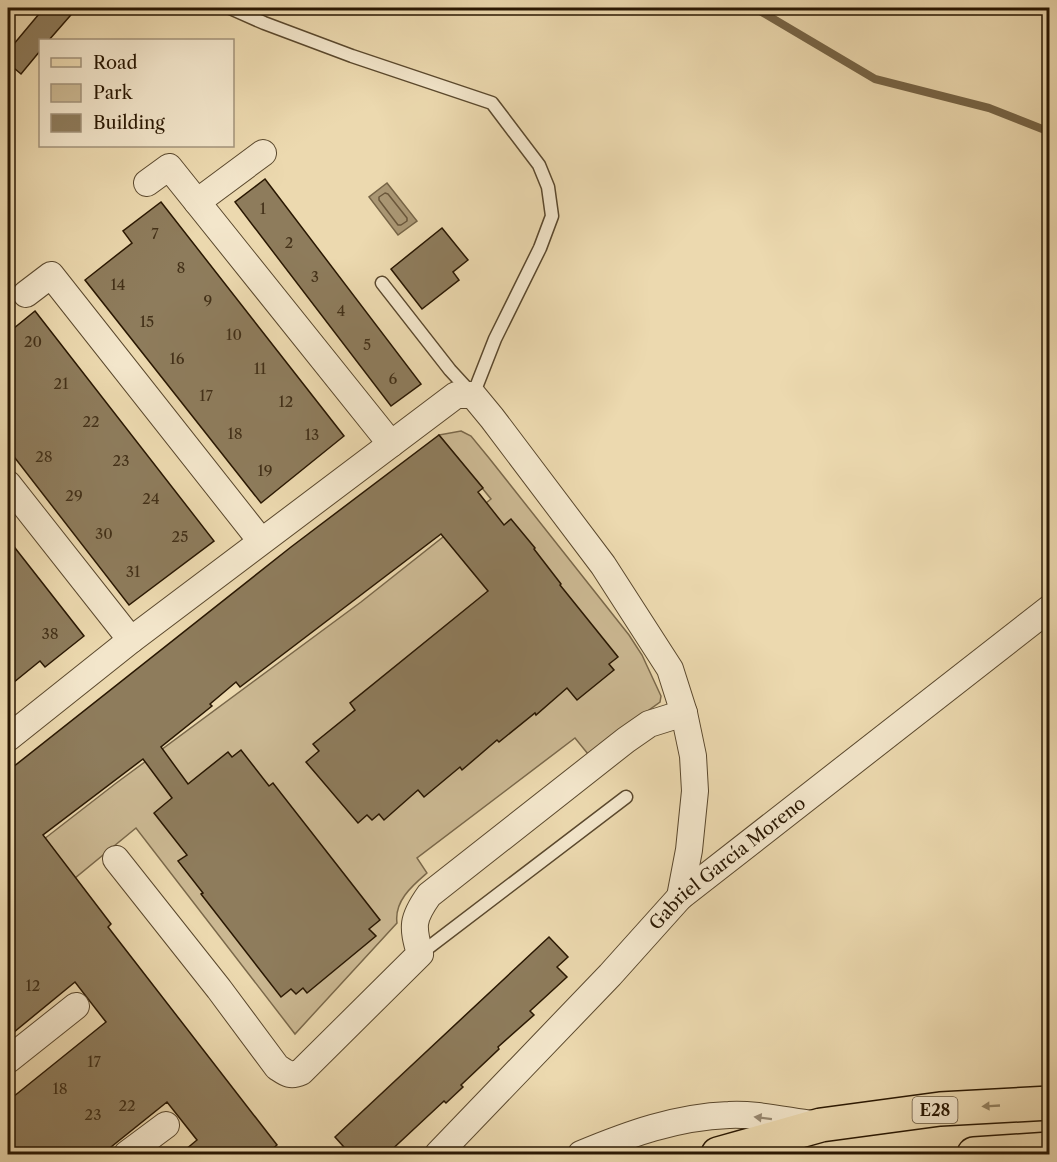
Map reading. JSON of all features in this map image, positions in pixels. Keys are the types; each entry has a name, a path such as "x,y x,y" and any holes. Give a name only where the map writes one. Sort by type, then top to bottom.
{"main road":[{"name":"E28","path":"718,1155 821,1125 940,1109 1050,1103"},
{"path":"974,1155 1050,1149"}],"street":[{"path":"197,202 263,153"},
{"path":"147,183 169,167 391,444"},
{"path":"26,294 51,275 261,541"},
{"path":"8,738 131,640 456,395 473,395 603,565 670,669 684,713 693,756 695,791 689,850 680,897"},
{"path":"8,484 131,640"},
{"name":"Gabriel García Moreno","path":"438,1155 610,975 680,897 1050,608"},
{"path":"116,859 219,989 277,1067 288,1075 301,1072 420,954 413,932 416,913 429,895 626,740 649,724 684,713"},
{"path":"8,1060 76,1006"},
{"path":"581,1155 627,1135 679,1120 730,1114 821,1125"},
{"path":"128,1155 166,1125"}],"lane":[{"path":"230,8 352,56 492,103 539,165 548,187 552,216 540,248 495,339 473,395 450,370 382,283"},
{"path":"420,954 626,797"}],"green space":[{"path":"461,431 471,436 629,635 642,655 661,696 660,702 588,754 575,738 417,858 427,873 401,901 397,923 295,1034 136,828 75,878 8,895 8,867 115,784 361,602 491,499 439,435"}],"water":[{"path":"387,183 417,221 398,235 369,197"}],"building":[{"path":"44,8 77,8 50,39 39,39 39,52 21,74 8,63 8,51"},
{"path":"265,179 421,384 391,406 235,202"},
{"path":"161,202 344,436 261,503 85,280 132,243 123,231"},
{"path":"442,228 468,260 453,272 459,280 422,309 391,269"},
{"path":"35,311 214,541 129,605 8,449 8,333"},
{"path":"439,435 483,488 478,492 504,525 511,519 618,657 609,664 614,670 577,700 567,688 536,715 535,713 499,742 497,740 462,770 460,767 424,797 418,790 384,820 379,814 372,820 367,815 358,823 306,762 319,751 313,744 355,710 350,703 488,591 441,534 240,687 236,682 210,704 212,706 161,747 188,784 228,752 232,757 241,750 269,786 273,783 380,920 369,929 376,936 307,993 303,988 296,994 291,989 281,997 201,894 203,893 178,861 187,855 154,813 172,798 143,759 43,835 111,924 108,927 277,1145 265,1155 179,1155 197,1140 167,1102 101,1155 8,1155 8,1101 106,1022 75,982 8,1037 8,771 291,547"},
{"path":"8,539 84,636 45,667 40,661 8,687"},
{"path":"549,937 568,957 557,967 567,977 530,1011 534,1015 498,1047 499,1049 461,1085 463,1087 446,1103 444,1101 386,1155 351,1155 335,1137"}],"waterway":[{"path":"755,8 875,79 989,108 1050,132"}]}
